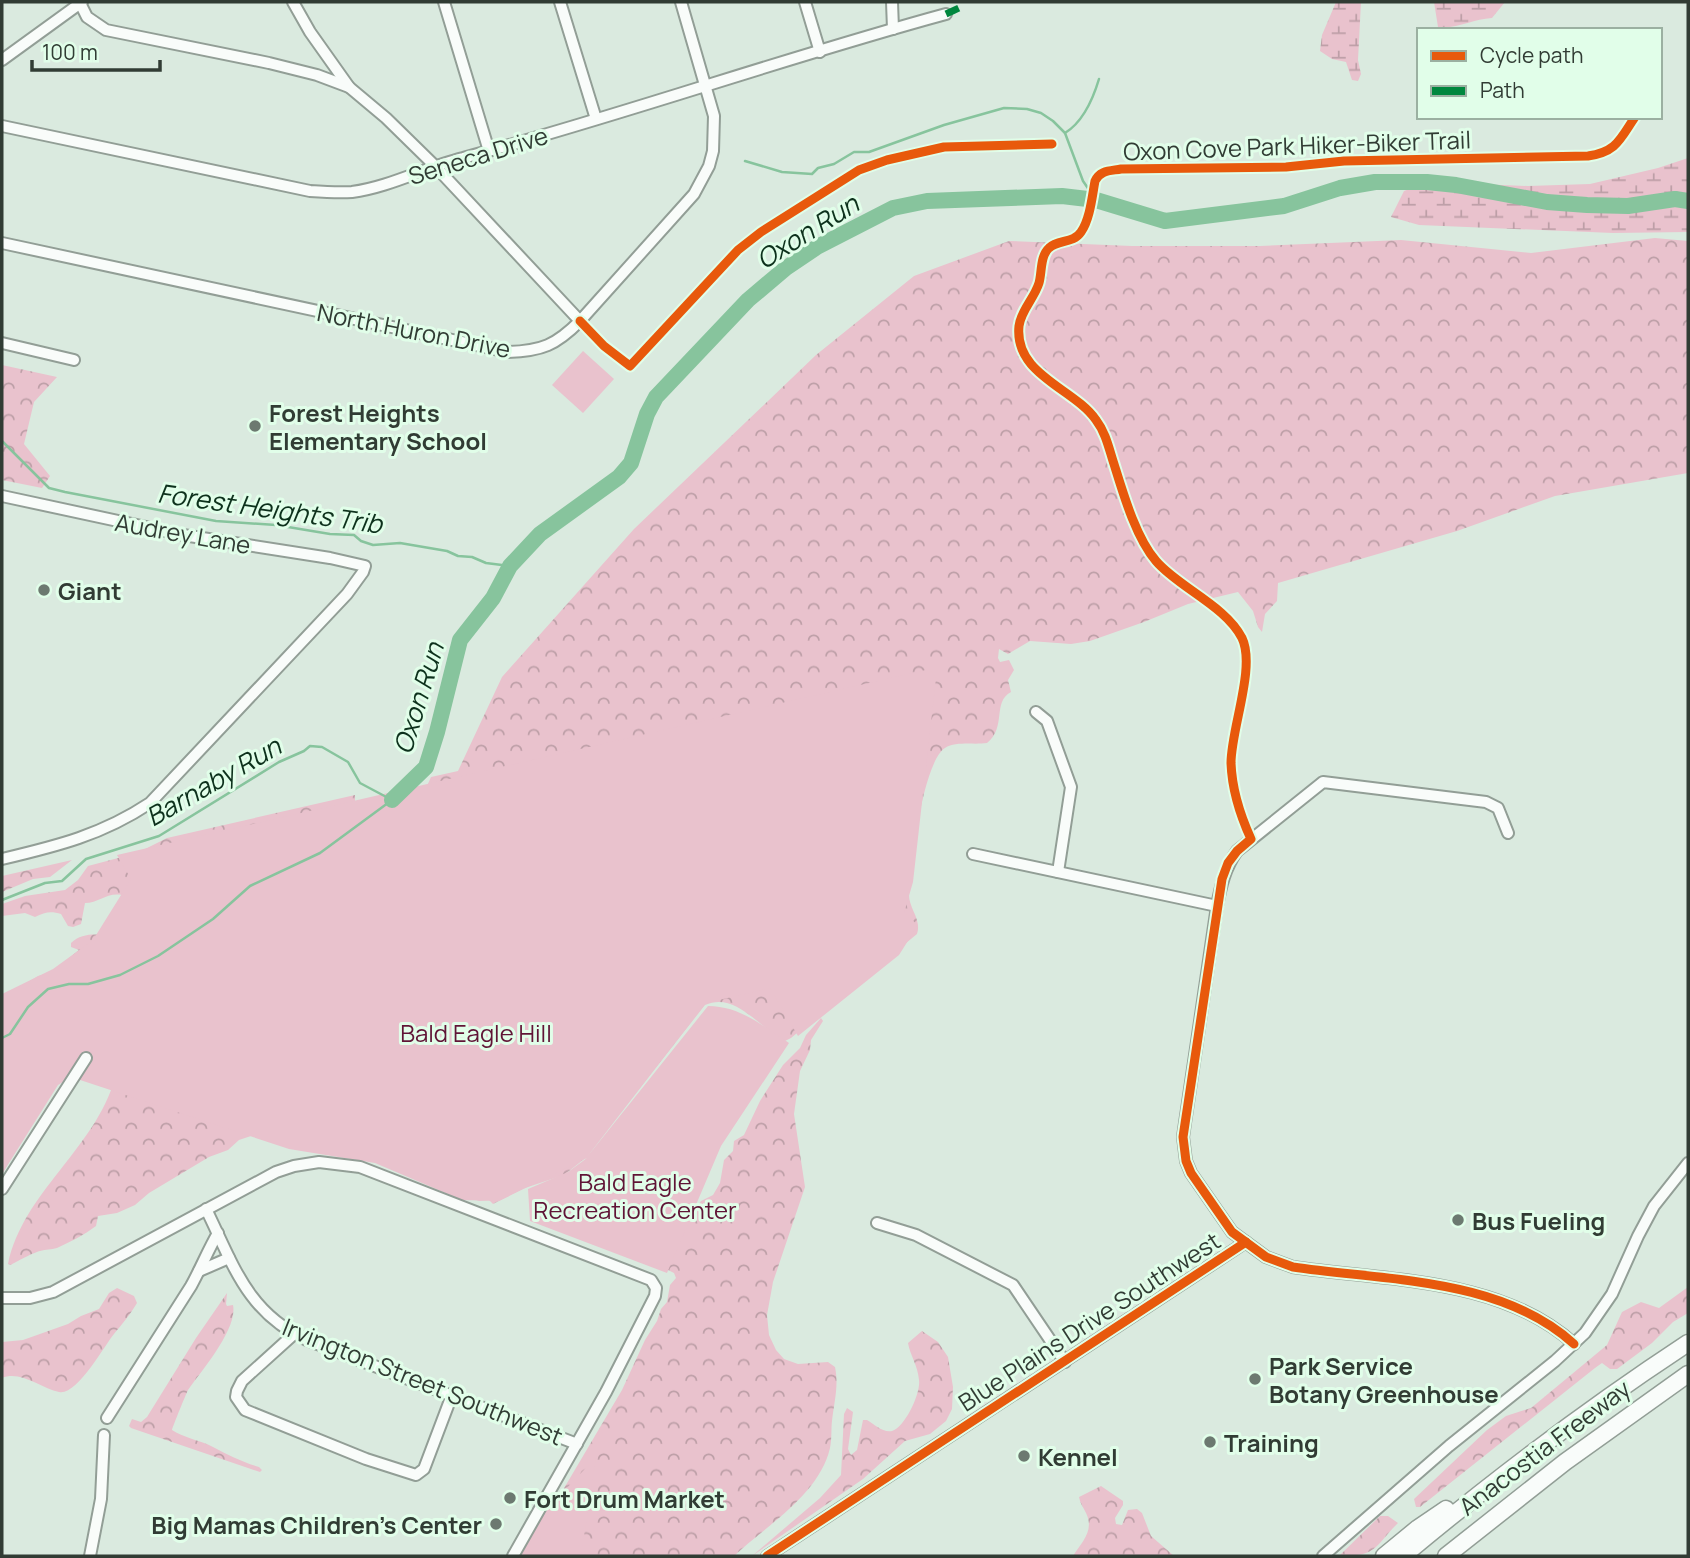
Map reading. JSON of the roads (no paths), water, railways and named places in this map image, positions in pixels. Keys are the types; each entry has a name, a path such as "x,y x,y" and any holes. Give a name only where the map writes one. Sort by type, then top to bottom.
{"highway":[{"name":"Anacostia Freeway","path":"1403,1556 1564,1430 1688,1343"},
{"name":"Anacostia Freeway","path":"1448,1556 1565,1462 1688,1374"},
{"path":"1384,1556 1506,1463 1564,1430"}],"street":[{"path":"293,2 310,32 349,87 386,118 434,165 580,321"},
{"path":"444,2 489,150"},
{"path":"560,2 596,119"},
{"name":"North Huron Drive","path":"2,243 508,352 547,346 560,340 580,321 694,194 709,166 715,132 714,116 681,2"},
{"path":"805,2 820,52"},
{"path":"892,2 892,29"},
{"path":"2,60 81,3 87,17 106,30 268,63 317,75 349,87"},
{"name":"Seneca Drive","path":"2,126 310,191 352,192 388,184 434,165 946,14"},
{"path":"2,344 74,360"},
{"name":"Audrey Lane","path":"2,496 183,534 365,566 347,594 150,803 129,818 90,836 2,859"},
{"path":"1036,712 1047,721 1072,787 1058,872"},
{"path":"1246,1242 1232,1232 1191,1172 1184,1150 1185,1123 1217,906 1228,863 1237,851 1323,782 1486,802 1498,808 1508,833"},
{"path":"973,854 1217,906"},
{"path":"2,1189 86,1058"},
{"path":"2,1298 30,1298 53,1292 256,1181 294,1166 319,1162 360,1167 650,1280 656,1288 655,1296 625,1357 513,1556"},
{"path":"1323,1556 1449,1446 1574,1344 1605,1306 1646,1221 1664,1191 1688,1163"},
{"name":"Irvington Street Southwest","path":"206,1209 245,1288 260,1308 279,1324 295,1334 577,1444"},
{"path":"877,1223 916,1235 1013,1285 1065,1362"},
{"path":"107,1418 199,1271 203,1257 218,1233"},
{"name":"Blue Plains Drive Southwest","path":"767,1556 1246,1242 1266,1257 1286,1266 1430,1285 1491,1298 1515,1307 1561,1332 1574,1344"},
{"path":"199,1271 229,1258"},
{"path":"295,1334 240,1383 236,1398 245,1410 366,1459 416,1475 424,1469 452,1395"},
{"path":"90,1556 101,1499 104,1435"}],"waterway":[{"path":"1065,133 1077,123 1086,109 1099,79"},
{"path":"745,161 782,172 812,174 818,168 834,164 854,152 869,152 944,125 1004,108 1027,109 1041,113 1065,133 1083,181 1096,200"},
{"name":"Oxon Run","path":"392,800 426,767 460,640 493,598 510,566 540,534 619,477 631,463 647,414 656,397 748,300 786,268 817,247 893,208 927,201 1062,196 1096,200 1165,221 1284,206 1340,188 1375,182 1456,185 1547,202 1587,205 1628,206 1675,199 1688,201"},
{"name":"Forest Heights Trib","path":"2,441 49,488 65,492 216,521 354,535 373,545 400,543 510,566"},
{"name":"Oxon Run","path":"2,900 45,883 62,881 86,859 159,836 279,762 310,746 322,747 348,762 360,783 392,800 320,853 250,886 213,919 158,956 120,975 88,984 69,984 48,989 28,1007 10,1034 2,1038"}],"place":[{"name":"Forest Heights Elementary School","path":"255,426"},
{"name":"Giant","path":"44,590"},
{"name":"Bus Fueling","path":"1458,1220"},
{"name":"Park Service Botany Greenhouse","path":"1255,1379"},
{"name":"Training","path":"1210,1442"},
{"name":"Kennel","path":"1024,1456"},
{"name":"Fort Drum Market","path":"510,1498"},
{"name":"Big Mamas Children's Center","path":"496,1524"}],"water label":[{"name":"Barnaby Run","path":"213,781"}],"park label":[{"name":"Bald Eagle Hill","path":"476,1032"},
{"name":"Bald Eagle Recreation Center","path":"635,1195"}]}
